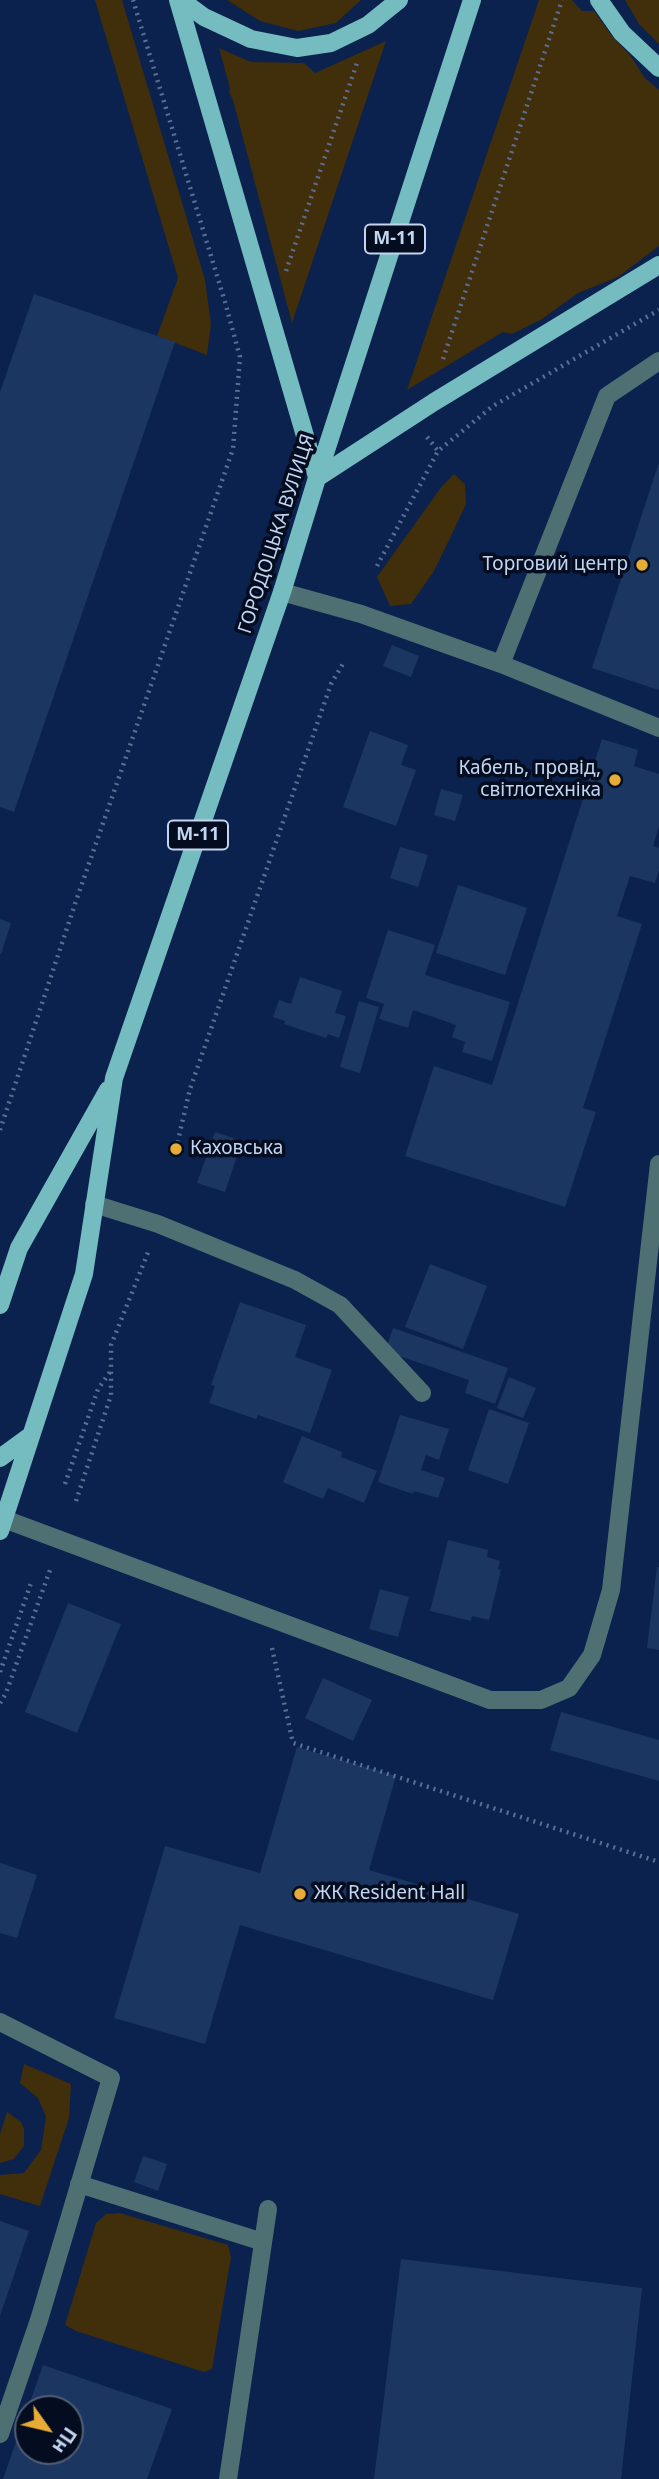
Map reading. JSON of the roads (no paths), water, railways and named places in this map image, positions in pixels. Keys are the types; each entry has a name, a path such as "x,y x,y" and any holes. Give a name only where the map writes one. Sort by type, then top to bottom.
{"main road":[{"path":"179,0 204,17 251,39 297,48 331,43 368,25 399,0"},
{"path":"179,0 317,478 434,402 659,265"},
{"name":"ГОРОДОЦЬКА ВУЛИЦЯ","path":"2,1525 84,1274 114,1078 282,592 472,0"},
{"path":"599,0 622,33 659,68"},
{"name":"ГОРОДОЦЬКА ВУЛИЦЯ","path":"0,1305 19,1248 114,1078"},
{"path":"0,1458 30,1436"}],"lane":[{"path":"501,664 607,396 659,360"},
{"path":"282,592 361,614 501,664 659,728"},
{"path":"2,1525 265,1616 490,1700 541,1700 569,1688 592,1655 611,1590 659,1164"},
{"path":"94,1204 158,1224 270,1269 340,1305 422,1393"},
{"path":"0,2022 111,2078 39,2320 0,2434"},
{"path":"79,2184 263,2242"},
{"path":"228,2479 268,2209"}],"place":[{"name":"Торговий центр","path":"642,565"},
{"name":"Кабель, провід, світлотехніка","path":"615,780"},
{"name":"Каховська","path":"176,1149"},
{"name":"ЖК Resident Hall","path":"300,1894"}]}
